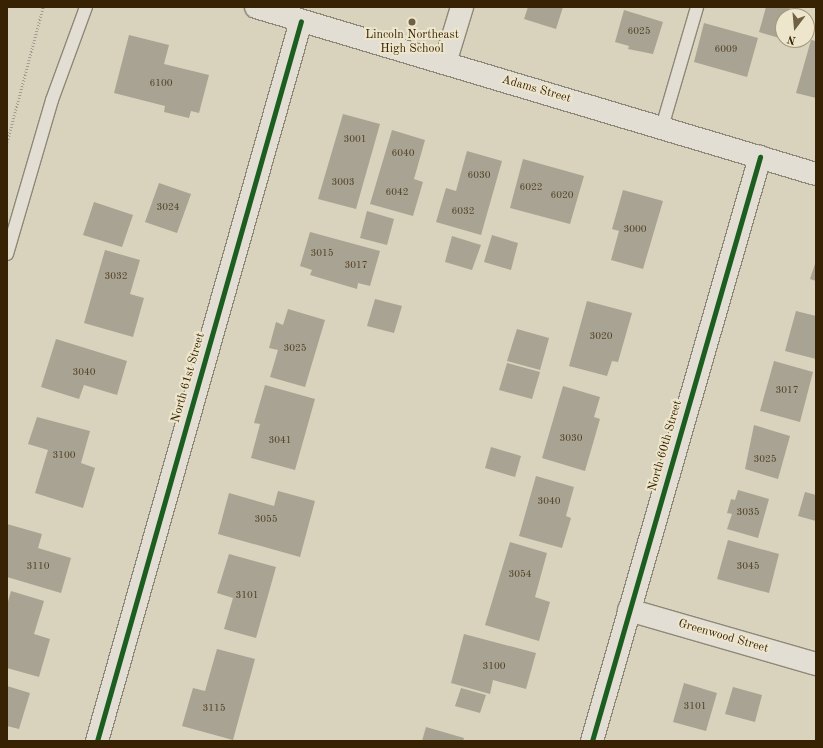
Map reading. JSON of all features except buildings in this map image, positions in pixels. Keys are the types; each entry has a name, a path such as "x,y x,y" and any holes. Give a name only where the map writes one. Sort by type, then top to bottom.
{"street":[{"name":"Adams Street","path":"256,7 816,174"},
{"path":"445,63 462,7"},
{"name":"North 61st Street","path":"97,741 301,21"},
{"name":"North 60th Street","path":"592,741 760,157"},
{"name":"Greenwood Street","path":"629,610 816,664"}],"lane":[{"path":"7,254 52,100 86,7"},
{"path":"662,127 697,7"}],"path":[{"path":"7,142 43,7"}],"cycle path":[{"path":"97,741 301,21"},
{"path":"592,741 760,157"}],"place":[{"name":"Lincoln Northeast High School","path":"412,22"}]}
